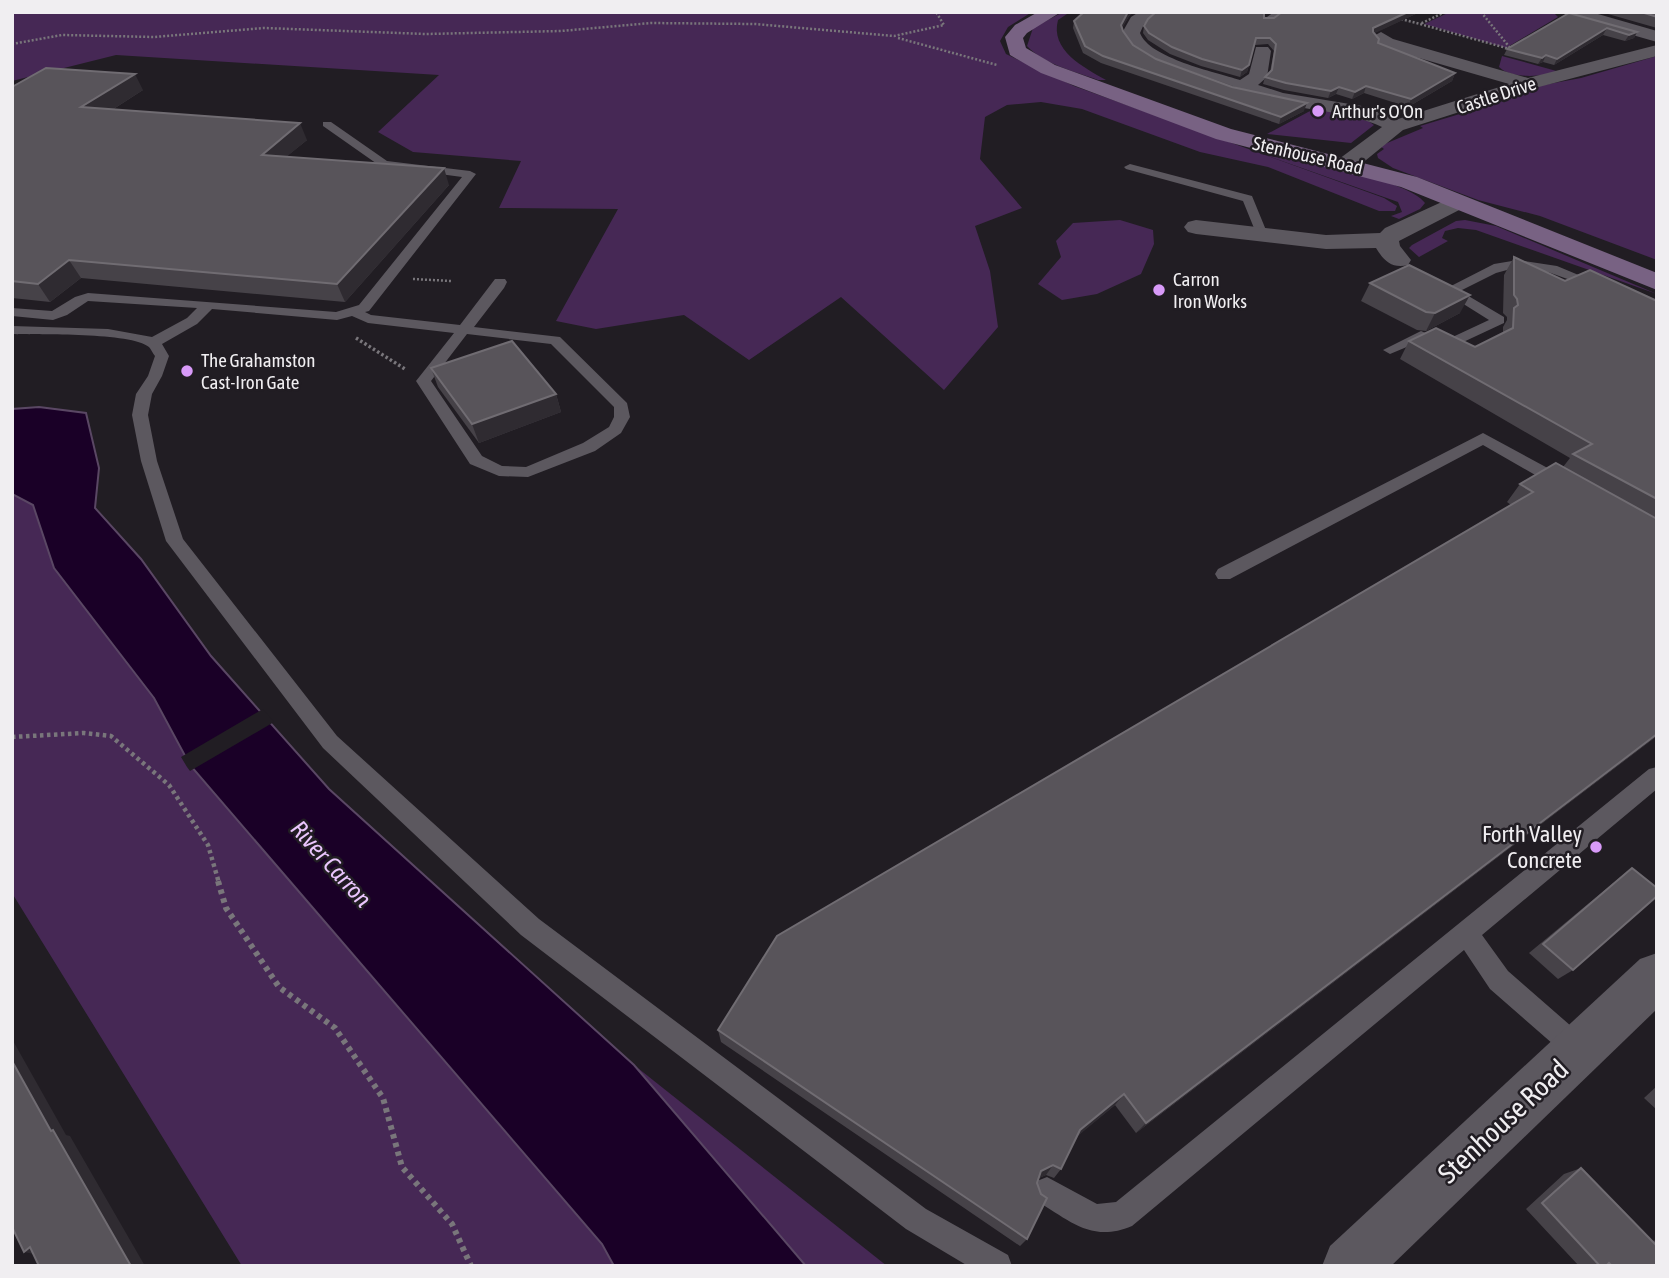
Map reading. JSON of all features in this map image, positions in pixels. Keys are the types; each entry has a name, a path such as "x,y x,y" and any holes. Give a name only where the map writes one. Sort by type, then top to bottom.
{"street":[{"name":"Stenhouse Road","path":"1052,12 1021,29 1014,37 1017,51 1028,60 1224,134 1400,179 1657,282"},
{"path":"1152,12 1133,26 1131,33 1140,47 1161,60 1280,98 1367,113 1396,126"},
{"path":"1572,12 1657,37"},
{"path":"1381,37 1387,43 1528,84"},
{"name":"Castle Drive","path":"1347,164 1396,126 1528,84 1657,50"},
{"path":"1241,87 1258,77 1262,51"},
{"path":"1196,227 1326,242 1399,256 1393,233 1457,202"},
{"name":"Stenhouse Road","path":"1350,1266 1657,976"}],"lane":[{"path":"1267,21 1280,12"},
{"path":"12,312 52,316 88,297 337,316 364,308 470,174 384,164 327,124"},
{"path":"1130,167 1248,199 1262,235"},
{"path":"1450,291 1504,266 1519,264 1550,268 1615,292"},
{"path":"1390,350 1421,335 1444,347 1499,320 1431,280"},
{"path":"355,312 368,319 464,330 555,340 622,406 622,417 615,430 589,447 528,472 499,471 476,460 423,381 464,330 500,282"},
{"path":"153,343 191,321 209,305"},
{"path":"12,330 103,332 135,336 153,343 162,356 156,376 144,394 140,415 149,461 175,541 330,742 530,927 916,1219 997,1266"},
{"path":"1224,574 1483,438 1576,491"},
{"path":"1047,1191 1095,1220 1122,1216 1657,776"},
{"path":"1466,933 1499,980 1578,1049"}],"path":[{"path":"12,44 62,35 154,37 264,28 426,34 561,31 606,24 651,23 755,24 894,36 944,25 936,12"},
{"path":"1420,24 1445,12"},
{"path":"1400,18 1511,49 1481,12"},
{"path":"388,278 451,281"},
{"path":"337,316 346,331 423,381"},
{"path":"12,737 84,733 111,736 169,785 208,845 226,908 279,987 335,1028 342,1038 383,1098 402,1167 452,1224 471,1266"}],"shaded area":[{"path":"12,12 1032,12 1008,27 1000,41 1006,54 1074,86 1384,198 1397,206 1395,211 1379,211 1268,167 1200,152 1082,109 1041,102 1007,105 985,117 980,159 1022,208 975,226 990,271 998,327 944,390 841,297 749,360 684,315 596,329 556,321 618,209 499,208 521,161 413,152 378,132 439,75 116,55 12,81"},
{"path":"1063,12 1070,12 1058,20 1057,31 1064,49 1079,63 1106,80 1098,80 1060,67 1034,53 1027,46 1033,28"},
{"path":"1450,12 1553,12 1558,17 1506,48 1424,24"},
{"path":"1502,56 1560,72 1537,76 1512,74 1499,67"},
{"path":"1657,56 1657,260 1540,216 1478,200 1393,168 1378,158 1377,154 1384,149 1380,146 1423,128 1420,126 1506,100 1538,86 1581,78"},
{"path":"1327,110 1361,116 1374,125 1351,143 1267,134 1310,111 1325,113"},
{"path":"1265,155 1375,179 1414,194 1425,203 1420,209 1399,219 1391,216 1402,212 1398,202"},
{"path":"1120,220 1153,230 1154,244 1141,274 1097,294 1062,300 1038,284 1061,257 1056,241 1073,223"},
{"path":"1465,220 1496,226 1657,294 1476,230 1458,228 1445,231 1442,238 1448,241 1419,257 1409,248 1456,221"},
{"path":"12,494 33,505 54,568 154,698 190,765 602,1244 614,1266 242,1266 12,893"},
{"path":"634,1065 887,1266 806,1266"}],"water":[{"name":"River Carron","path":"39,407 86,413 99,468 95,508 141,559 211,656 329,789 634,1065 806,1266 614,1266 602,1244 190,765 154,698 54,568 33,505 12,494 12,409"}],"pier":[{"path":"263,709 274,722 190,771 181,757"}],"building":[{"path":"1084,12 1128,12 1121,25 1123,31 1133,45 1156,59 1232,87 1307,103 1281,117 1103,56 1085,46 1074,21"},
{"path":"1156,12 1264,12 1264,18 1274,18 1282,12 1408,12 1373,28 1379,39 1378,43 1455,73 1411,99 1366,86 1355,92 1339,87 1331,91 1286,83 1265,77 1272,70 1276,44 1270,38 1256,38 1249,65 1242,70 1202,59 1172,47 1149,33 1144,26"},
{"path":"1641,12 1657,12 1657,17"},
{"path":"1569,13 1637,32 1629,35 1607,28 1557,59 1507,49"},
{"path":"46,68 135,74 81,107 300,123 262,155 444,168 337,284 69,260 38,284 12,281 12,87"},
{"path":"1514,257 1565,281 1590,270 1657,301 1657,499 1573,454 1592,444 1409,341 1436,328 1475,347 1513,328 1514,308 1518,305 1514,295"},
{"path":"1409,265 1470,295 1435,313 1426,312 1370,283"},
{"path":"512,341 556,394 472,424 431,368"},
{"path":"1556,463 1657,519 1657,734 1146,1123 1124,1094 1080,1130 1061,1169 1053,1165 1041,1171 1037,1183 1041,1194 1047,1198 1027,1239 718,1030 777,936 1533,492 1520,484"},
{"path":"1632,868 1657,888 1657,896 1573,970 1543,944"},
{"path":"12,1061 131,1266 39,1266 30,1247 24,1252 12,1227"},
{"path":"1581,1168 1655,1244 1657,1243 1657,1266 1612,1266 1609,1263 1600,1266 1542,1203"}],"place":[{"name":"Arthur's O'On","path":"1318,111"},
{"name":"Carron Iron Works","path":"1159,290"},
{"name":"The Grahamston Cast-Iron Gate","path":"187,371"},
{"name":"Forth Valley Concrete","path":"1596,847"}]}
